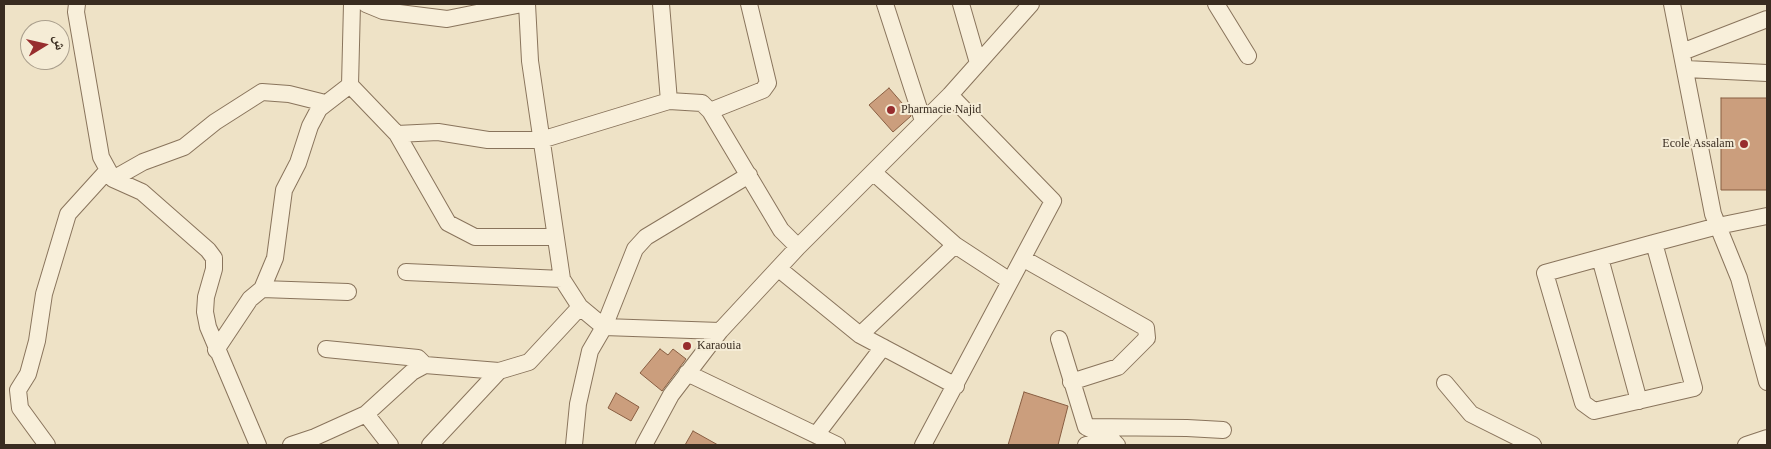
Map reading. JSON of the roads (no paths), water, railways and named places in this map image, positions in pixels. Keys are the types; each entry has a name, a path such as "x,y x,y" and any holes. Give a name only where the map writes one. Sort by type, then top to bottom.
{"street":[{"path":"77,4 76,12 101,157 110,175 142,192 208,250 214,258 214,269 206,297 205,312 216,350 258,445"},
{"path":"352,4 350,84 397,134 448,223 476,237 554,237"},
{"path":"366,4 384,11 446,11 522,4"},
{"path":"527,4 530,61 554,237 562,279 580,307 604,327 720,331"},
{"path":"661,4 669,101"},
{"path":"710,110 763,90 768,83 749,4"},
{"path":"885,4 923,121"},
{"path":"961,4 978,63"},
{"path":"644,445 671,395 720,331 798,247 950,95 1031,4"},
{"path":"1216,4 1248,56"},
{"path":"1672,4 1713,214 1739,278 1767,382"},
{"path":"1682,52 1767,19"},
{"path":"1686,69 1767,73"},
{"path":"216,350 250,299 262,289 275,258 284,190 298,163 310,126 325,103 350,84"},
{"path":"47,445 20,408 18,390 28,374 37,341 44,294 68,214 110,175 184,147 215,122 262,92 289,94 325,103"},
{"path":"923,445 956,386 1010,281 1024,259 1051,206 1052,197 950,95"},
{"path":"397,134 438,132 488,140 541,140 669,101 702,104 710,110 781,230 798,247"},
{"path":"873,172 955,245 1010,281"},
{"path":"574,445 578,404 590,351 604,327 635,249 646,237 749,174"},
{"path":"1654,243 1694,388 1594,411 1583,403 1544,273 1654,243 1718,226 1767,216"},
{"path":"860,335 955,245"},
{"path":"1600,258 1639,401"},
{"path":"1024,259 1146,328 1147,338 1118,367 1071,382"},
{"path":"779,269 860,335 956,386"},
{"path":"406,272 562,279"},
{"path":"262,289 348,292"},
{"path":"291,445 315,437 366,414 412,372 426,365 499,371 515,368 529,362 580,307"},
{"path":"1059,339 1086,427 1114,442"},
{"path":"816,435 883,347"},
{"path":"326,349 418,358 426,365"},
{"path":"430,445 499,371"},
{"path":"687,373 837,445"},
{"path":"1445,384 1471,414 1533,445"},
{"path":"366,414 390,445"},
{"path":"1086,427 1223,430"},
{"path":"1746,445 1767,438"},
{"path":"1086,445 1114,442"}],"place":[{"name":"Pharmacie Najid","path":"891,110"},
{"name":"Ecole Assalam","path":"1744,144"},
{"name":"Karaouia","path":"687,346"}]}
